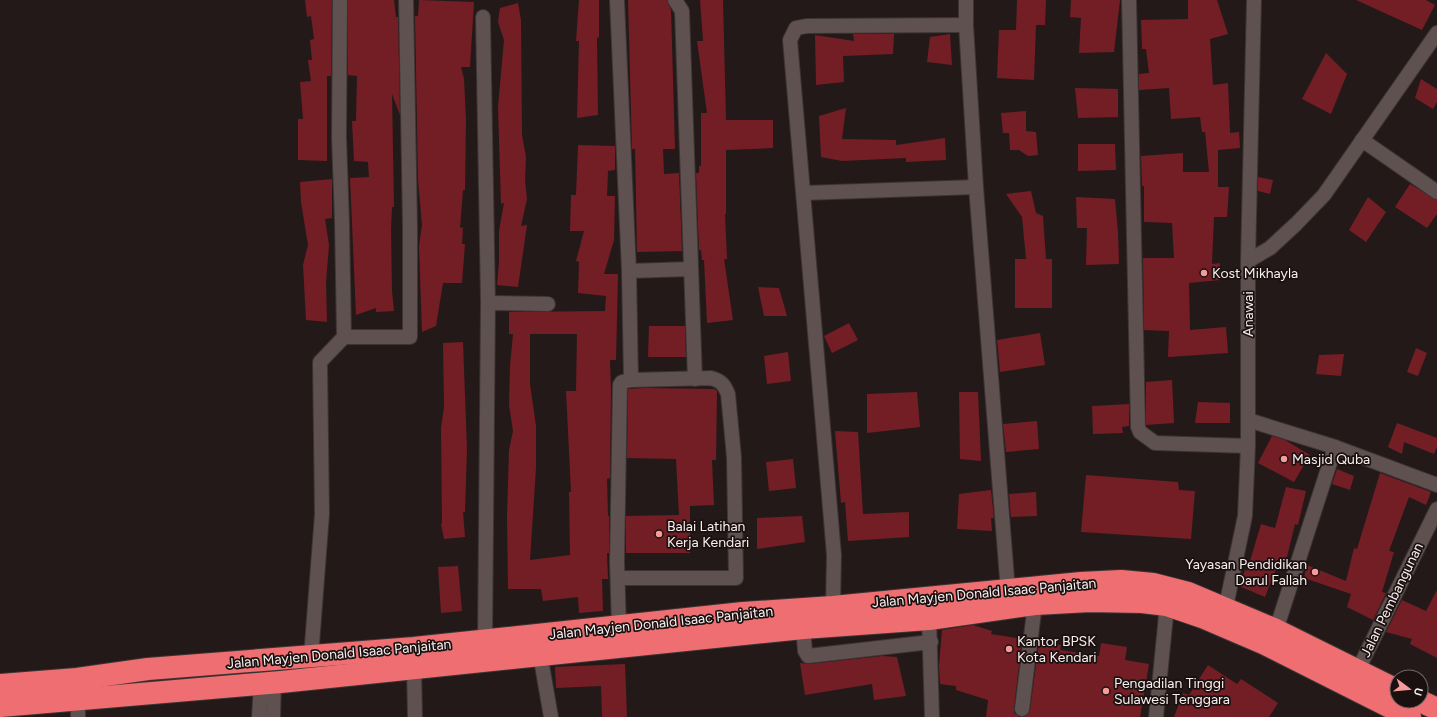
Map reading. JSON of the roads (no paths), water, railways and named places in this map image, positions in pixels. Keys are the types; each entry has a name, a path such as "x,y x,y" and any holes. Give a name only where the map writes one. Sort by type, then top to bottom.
{"highway":[{"name":"Jalan Mayjen Donald Isaac Panjaitan","path":"0,706 78,709 150,693 267,684 414,668 539,646 619,627 742,613 833,608 1081,583 1121,581 1153,584 1188,592 1265,644 1306,655"},
{"name":"Jalan Mayjen Donald Isaac Panjaitan","path":"0,685 77,679 148,669 311,657 485,641 539,646 929,619 1035,604 1090,600 1142,602 1167,605 1276,630 1306,655"},
{"path":"1306,655 1329,667 1410,717"},
{"path":"1329,667 1358,670 1389,686"},
{"path":"148,669 150,693"}],"street":[{"path":"311,657 322,514 320,362 344,337 339,137 340,0"},
{"path":"344,337 410,337 410,227 406,0"},
{"path":"617,0 630,271 631,380"},
{"path":"675,0 682,11 695,379"},
{"path":"966,0 966,25 976,187 1008,591"},
{"path":"1129,0 1138,427 1140,432 1155,443 1248,446"},
{"name":"Anawai","path":"1224,617 1245,516 1248,446 1248,261 1254,0"},
{"path":"483,18 488,303 485,641"},
{"path":"833,608 834,554 790,40 796,28 807,26 966,25"},
{"path":"1248,261 1270,248 1324,195 1346,166 1362,140 1437,33"},
{"path":"1362,140 1437,192"},
{"path":"804,193 976,187"},
{"path":"630,271 691,269"},
{"path":"488,303 548,304"},
{"path":"618,578 736,578 734,457 728,394 725,385 719,380 711,378 631,380 622,382 620,390 618,578 619,627"},
{"path":"1248,420 1335,447 1437,485"},
{"path":"1276,630 1335,447"},
{"name":"Jalan Pembangunan","path":"1358,670 1437,509"},
{"path":"1022,709 1035,604"},
{"path":"1156,717 1167,605"},
{"path":"929,619 931,642 932,717"},
{"path":"803,628 805,651 808,656 931,642"},
{"path":"539,646 551,717"},
{"path":"414,668 415,717"},
{"path":"260,717 267,684"},
{"path":"267,684 273,717"}],"place":[{"name":"Kost Mikhayla","path":"1204,273"},
{"name":"Masjid Quba","path":"1284,459"},
{"name":"Balai Latihan Kerja Kendari","path":"659,534"},
{"name":"Yayasan Pendidikan Darul Fallah","path":"1315,572"},
{"name":"Kantor BPSK Kota Kendari","path":"1009,649"},
{"name":"Pengadilan Tinggi Sulawesi Tenggara","path":"1106,691"}]}
